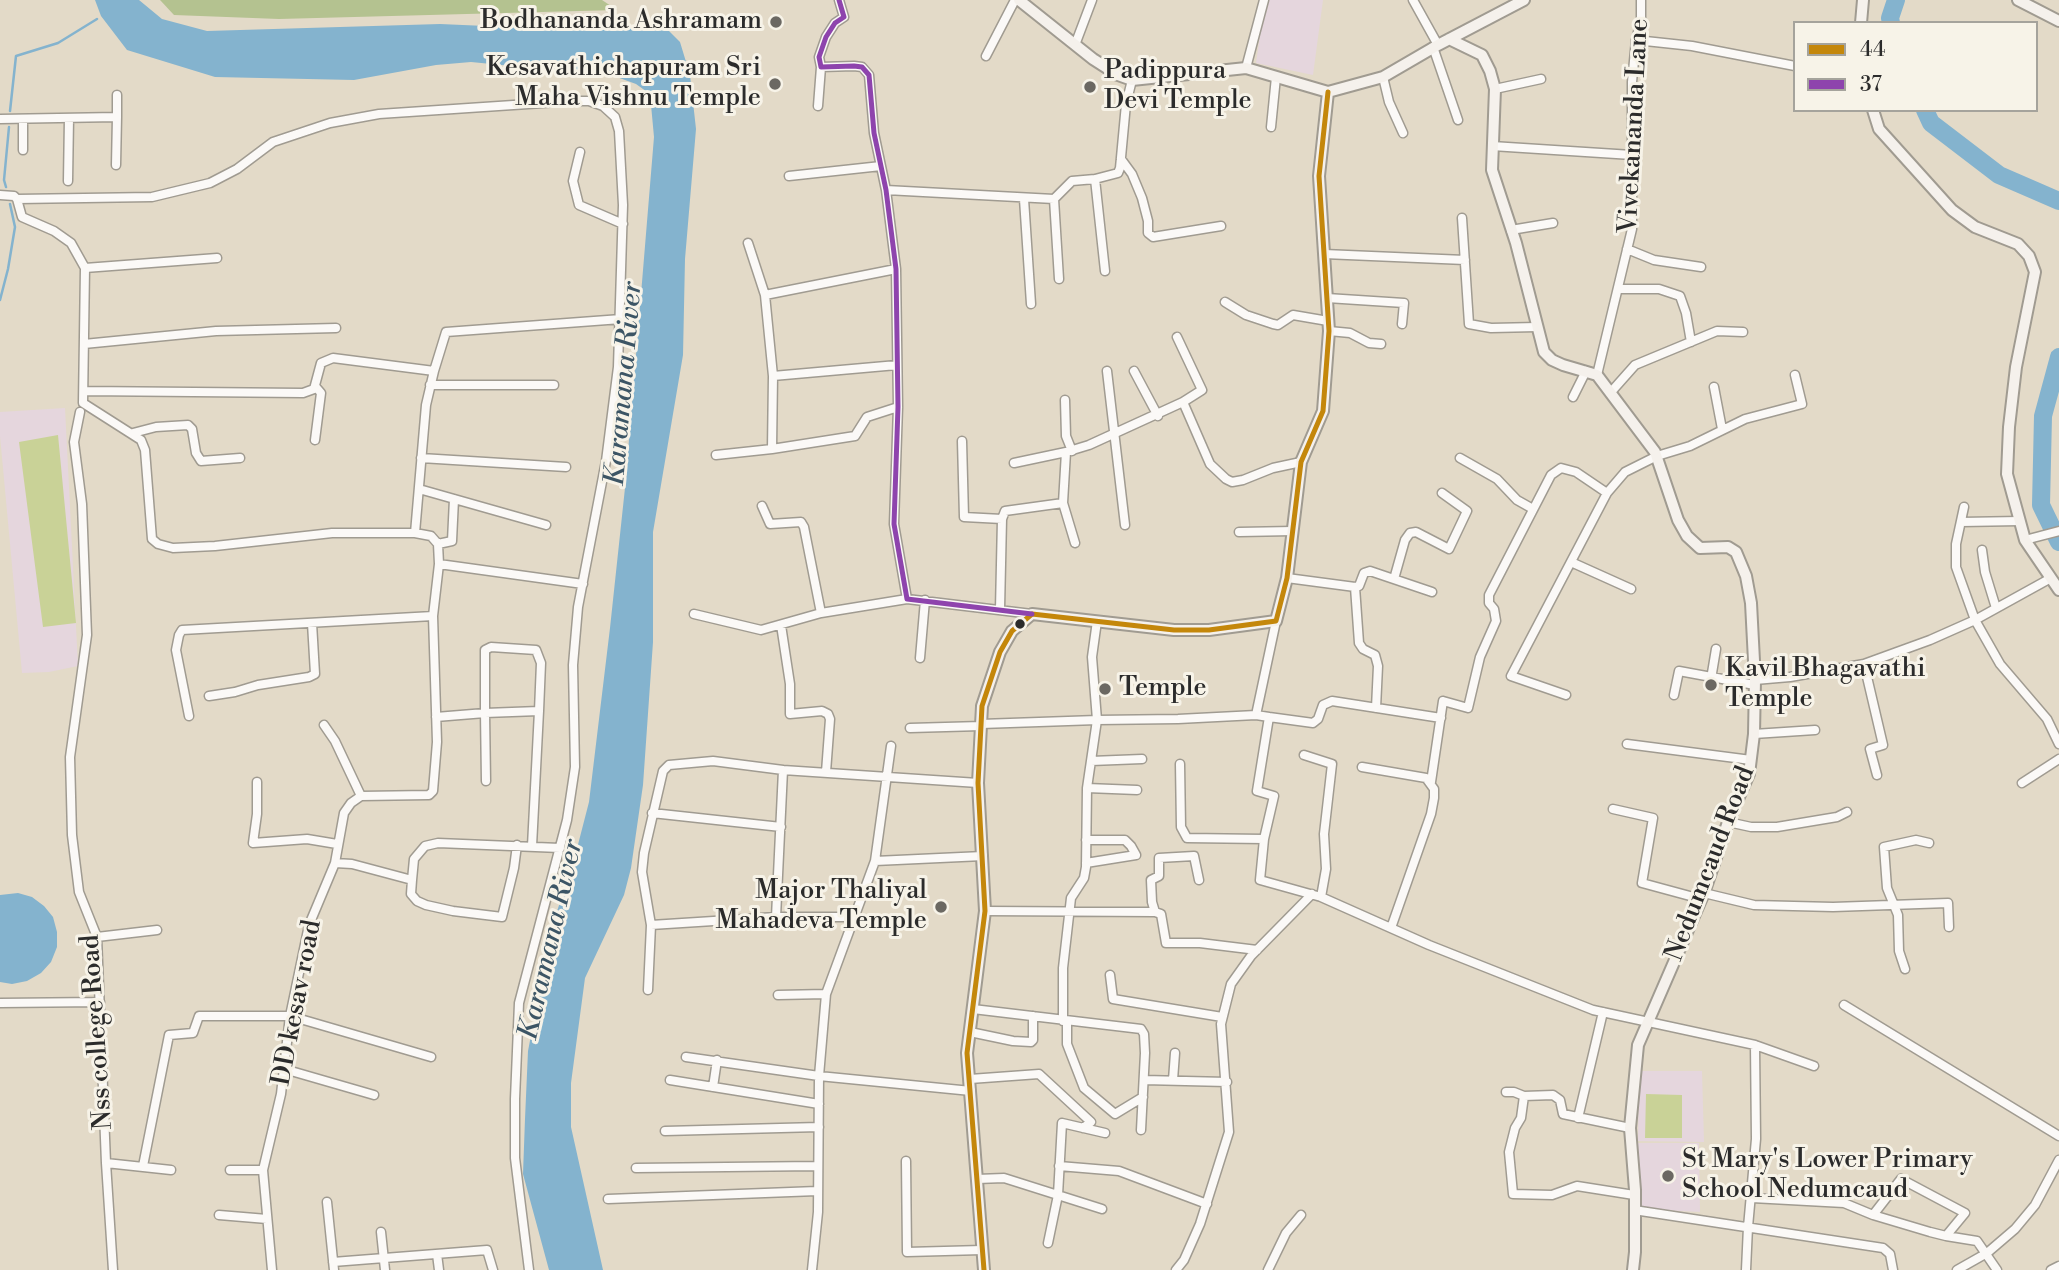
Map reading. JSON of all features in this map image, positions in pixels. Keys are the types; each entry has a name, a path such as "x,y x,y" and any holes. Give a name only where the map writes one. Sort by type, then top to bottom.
{"street":[{"path":"818,106 821,67 819,57 826,37 835,23 844,17 839,0"},
{"path":"986,56 1017,0 1118,75 1132,80 1246,68 1328,92 1383,77 1435,46 1524,0"},
{"path":"1075,45 1092,0"},
{"path":"1246,68 1264,0"},
{"path":"1413,0 1435,46 1458,120"},
{"name":"Vivekananda Lane","path":"1573,397 1592,373 1618,289 1632,229 1632,82 1636,40 1641,21 1641,0"},
{"path":"1861,21 1863,0"},
{"path":"2018,0 2059,20"},
{"path":"1449,39 1482,55 1490,71 1495,89 1492,170 1544,352 1563,365 1592,373"},
{"path":"1636,40 1692,47 1793,66"},
{"path":"821,67 862,67 869,75 874,132 886,190 895,270 898,407 894,524 907,599"},
{"path":"1383,77 1389,102 1403,133"},
{"path":"1271,127 1276,78"},
{"path":"1495,89 1541,79"},
{"path":"886,190 1054,199 1072,181 1118,173 1126,104 1132,80"},
{"path":"1256,715 1287,578 1301,462 1323,411 1328,326 1319,176 1328,92"},
{"path":"116,165 117,95"},
{"path":"0,195 18,199 152,197 211,183 237,169 273,142 330,123 367,116 516,103 589,101 603,106 615,117 619,131 623,224 618,367 606,461 578,607 573,665 575,767 567,820 519,1003 514,1099 515,1158 529,1270"},
{"path":"1874,112 1879,130 1952,210 1975,227 2018,244 2029,256 2035,272 2017,367 2009,427 2007,474 2025,540 2059,590"},
{"path":"0,119 117,117"},
{"path":"68,181 69,118"},
{"path":"23,119 23,150"},
{"path":"1492,146 1632,155"},
{"path":"580,152 573,181 579,205 623,224"},
{"path":"1121,159 1132,174 1148,222 1148,233 1153,237 1221,226"},
{"path":"789,176 881,166"},
{"path":"1095,179 1105,271"},
{"path":"18,199 19,214 54,231 71,243 85,268 83,403 141,440 145,450 152,539 158,544 173,548 215,546 332,533 415,533 431,536 438,544 439,564 433,616 436,717 433,790 429,795 361,796 335,741 324,725"},
{"path":"1024,199 1031,304"},
{"path":"1054,199 1059,279"},
{"path":"1462,218 1469,324 1491,328 1537,327"},
{"path":"1511,230 1553,223"},
{"path":"748,243 765,295 773,376 772,449"},
{"path":"1627,249 1654,260 1702,267"},
{"path":"1324,254 1465,260"},
{"path":"85,268 217,258"},
{"path":"765,295 895,270"},
{"path":"1618,289 1659,289 1680,296 1691,342"},
{"path":"1327,298 1404,303 1402,324"},
{"path":"1225,302 1247,315 1273,324 1278,325 1293,315 1381,344"},
{"path":"415,533 430,385 446,332 621,318"},
{"path":"84,344 216,331 336,328"},
{"path":"1611,392 1635,365 1717,331 1743,332"},
{"path":"1014,463 1069,452 1158,416 1202,390 1177,337"},
{"path":"84,391 303,393 314,389 321,363 333,358 434,371"},
{"path":"773,376 897,365"},
{"path":"1107,371 1125,525"},
{"path":"1134,371 1158,416"},
{"name":"Nedumcaud Road","path":"1592,373 1611,392 1657,456 1678,520 1687,536 1700,548 1728,547 1736,552 1746,576 1751,604 1755,682 1754,734 1749,774 1728,822 1702,896 1638,1045 1630,1128 1634,1195 1633,1270"},
{"path":"1566,695 1511,676 1607,493 1625,472 1657,456 1690,446 1745,419 1802,404 1795,375"},
{"path":"430,385 554,385"},
{"path":"315,386 321,393 315,440"},
{"path":"1714,387 1722,429"},
{"path":"1065,401 1069,452 1063,503 1075,543"},
{"path":"1183,402 1210,464 1226,479 1232,482 1243,480 1256,473 1301,462"},
{"path":"716,454 772,449 855,436 867,417 898,407"},
{"name":"Nss college Road","path":"80,412 74,442 82,504 87,635 69,757 72,835 79,892 97,937 113,1270"},
{"path":"133,433 156,427 188,425 192,429 196,453 201,461 240,458"},
{"path":"962,441 964,517 1002,519"},
{"path":"421,457 566,467"},
{"path":"1460,458 1497,479 1517,500 1534,509"},
{"path":"1391,928 1431,814 1434,798 1431,782 1443,701 1468,708 1480,657 1496,621 1494,609 1489,603 1489,594 1551,475 1561,468 1576,472 1607,493"},
{"path":"419,489 546,525"},
{"path":"1394,579 1405,540 1410,533 1416,532 1449,549 1467,511 1442,494"},
{"path":"438,544 452,541 454,499"},
{"path":"1000,608 1003,513 1011,509 1063,503"},
{"path":"762,506 770,524 801,522 804,527 821,614"},
{"path":"1964,507 1956,544 1956,567 1975,620 2000,664 2047,719 2059,744"},
{"path":"1961,522 2020,522"},
{"path":"1239,532 1293,531"},
{"path":"2025,540 2059,531"},
{"path":"1982,550 1985,572 1996,608"},
{"path":"1570,562 1631,589"},
{"path":"439,564 583,584"},
{"path":"1287,578 1354,587 1359,586 1364,573 1370,570 1432,592"},
{"path":"1674,695 1679,671 1712,679 1755,682 1864,664 1975,620 2051,578"},
{"path":"1354,587 1359,643 1363,649 1375,655 1378,666 1376,708"},
{"path":"694,614 761,630 821,614 907,599 1174,630 1209,630 1276,621"},
{"path":"920,658 925,600"},
{"path":"984,1270 967,1053 985,911 978,783 982,706 1000,652 1012,631 1032,614"},
{"path":"188,716 176,650 182,630 433,616"},
{"path":"1097,621 1092,657 1097,719 1087,788 1086,863 1084,878 1071,898 1063,968 1067,1044 1084,1088 1115,1114 1143,1097"},
{"path":"209,696 315,674 312,623"},
{"path":"781,625 790,684 790,713 822,711 828,714 830,719 826,772"},
{"path":"486,781 485,650 491,647 536,650 541,663 532,846"},
{"path":"1712,679 1716,649"},
{"path":"1864,664 1883,745 1870,749 1877,775"},
{"path":"911,728 1256,715 1313,723 1318,719 1323,705 1332,701 1441,718"},
{"path":"436,717 539,711"},
{"path":"1269,717 1257,791 1274,796 1264,839 1260,880 1317,895 1575,1003 1603,1012 1755,1045 1814,1066"},
{"path":"1754,734 1815,730"},
{"path":"1626,744 1751,760"},
{"path":"812,1270 818,1213 819,1076 826,994 875,861 891,746"},
{"path":"1177,1270 1200,1224 1228,1132 1222,1017 1231,984 1257,950 1317,895 1326,869 1324,834 1332,764 1304,755"},
{"path":"1091,761 1142,759"},
{"path":"2022,783 2059,759"},
{"path":"648,989 651,925 642,872 660,777 669,765 713,761 783,770 978,783"},
{"path":"1180,764 1181,827 1187,838 1264,839"},
{"path":"1362,767 1426,778 1431,782"},
{"path":"776,917 783,770"},
{"path":"257,782 253,843 307,839 337,844"},
{"path":"1087,788 1137,790"},
{"name":"DD kesav road","path":"272,1270 263,1170 281,1094 290,1016 309,925 335,863 344,813 351,803 361,796"},
{"path":"1613,809 1653,818 1642,883 1754,905 1948,903 1949,927"},
{"path":"652,813 781,827"},
{"path":"1728,822 1751,827 1777,827 1847,813"},
{"path":"1086,839 1125,840 1136,855 1086,863"},
{"path":"1194,839 1199,880"},
{"path":"1905,969 1899,951 1898,915 1887,888 1884,847 1916,840 1929,843"},
{"path":"517,845 502,918 426,905 411,894 414,859 425,846 438,843 517,845 560,848"},
{"path":"875,861 983,856"},
{"path":"1155,912 1151,880 1159,876 1159,858 1194,856"},
{"path":"335,863 352,864 412,880"},
{"path":"985,911 1155,912 1161,914 1166,943 1200,943 1257,950"},
{"path":"651,925 776,917 853,917"},
{"path":"97,937 157,930"},
{"path":"1110,975 1113,999 1222,1017"},
{"path":"778,995 826,994"},
{"path":"0,1003 100,1002"},
{"path":"1844,1004 2059,1136"},
{"path":"973,1010 1141,1029 1144,1034 1141,1130"},
{"path":"1578,1118 1603,1012"},
{"path":"143,1166 169,1035 193,1033 199,1016 290,1016 431,1057"},
{"path":"970,1032 1031,1042 1033,1016"},
{"path":"1746,1270 1756,1139 1755,1045"},
{"path":"1173,1080 1175,1053"},
{"path":"686,1057 819,1076 971,1091"},
{"path":"713,1087 717,1060"},
{"path":"284,1069 374,1095"},
{"path":"970,1079 1040,1074 1091,1122 1083,1128"},
{"path":"670,1080 818,1104"},
{"path":"1144,1080 1227,1082"},
{"path":"1506,1092 1524,1096 1553,1095 1560,1100 1563,1114 1630,1128"},
{"path":"1524,1096 1521,1118 1515,1128 1509,1152 1513,1194 1552,1195 1577,1186 1634,1195"},
{"path":"1048,1243 1058,1195 1062,1123 1105,1133"},
{"path":"665,1131 819,1127"},
{"path":"1957,1270 1987,1253 2015,1229 2035,1205 2059,1160"},
{"path":"906,1161 907,1252 982,1250"},
{"path":"106,1163 171,1170"},
{"path":"636,1168 817,1166"},
{"path":"1059,1166 1119,1171 1207,1204"},
{"path":"230,1170 263,1170"},
{"path":"977,1179 1004,1178 1102,1209"},
{"path":"1873,1214 1901,1179 1965,1213 1947,1236"},
{"path":"608,1199 817,1191"},
{"path":"1752,1198 1844,1203 1947,1236 1978,1241 1997,1270"},
{"path":"327,1202 333,1266 383,1258 487,1250 493,1270"},
{"path":"1634,1210 1883,1248 1890,1254 1893,1270"},
{"path":"219,1215 267,1219"},
{"path":"1268,1270 1286,1233 1301,1215"},
{"path":"382,1232 385,1270"},
{"path":"437,1254 439,1270"},
{"path":"2051,1270 2059,1266"}],"shaded area":[{"path":"1265,0 1323,0 1313,75 1256,63"},
{"path":"65,408 78,666 49,672 22,673 0,412"},
{"path":"1639,1071 1702,1071 1704,1142 1638,1141"},
{"name":"St Mary's Lower Primary School Nedumcaud","path":"1634,1143 1699,1143 1700,1212 1641,1209"}],"green space":[{"path":"160,0 602,0 617,10 279,19 174,15"},
{"path":"58,435 76,623 43,627 19,442"},
{"path":"1646,1094 1682,1095 1682,1138 1645,1138"}],"water":[{"name":"Karamana River","path":"95,0 139,0 162,19 207,31 440,24 577,30 662,24 680,42 690,75 696,129 685,259 683,355 653,532 653,642 643,785 631,868 624,895 585,978 571,1083 571,1127 603,1270 549,1270 523,1174 525,1119 528,1051 552,926 573,864 589,802 625,488 654,137 650,94 636,84 614,76 471,62 436,65 354,80 215,77 127,50 101,16"},
{"path":"18,893 32,897 53,917 57,947 51,962 41,973 27,981 12,984 0,982 0,895"}],"waterway":[{"path":"1891,21 1896,0"},
{"path":"10,111 16,56 58,43 97,19"},
{"path":"1926,112 1931,123 1999,175 2059,201"},
{"path":"6,187 4,180 9,127"},
{"path":"0,300 15,227 10,204"},
{"path":"2059,357 2043,416 2041,505 2059,542"}],"transit line":[{"name":"37","path":"839,0 844,17 835,23 826,37 819,57 821,67 862,67 869,75 874,133 886,190 896,269 898,407 894,524 907,599 1032,614"},
{"name":"44","path":"984,1270 967,1053 985,911 978,783 982,706 1000,652 1012,631 1032,614 1174,630 1209,630 1276,621 1287,578 1301,462 1323,411 1329,331 1319,176 1328,92"}],"place":[{"name":"Bodhananda Ashramam","path":"776,22"},
{"name":"Kesavathichapuram Sri Maha Vishnu Temple","path":"775,84"},
{"name":"Padippura Devi Temple","path":"1090,87"},
{"name":"Kavil Bhagavathi Temple","path":"1711,685"},
{"name":"Temple","path":"1105,689"},
{"name":"Major Thaliyal Mahadeva Temple","path":"941,907"},
{"name":"St Mary's Lower Primary School Nedumcaud","path":"1668,1176"}]}
